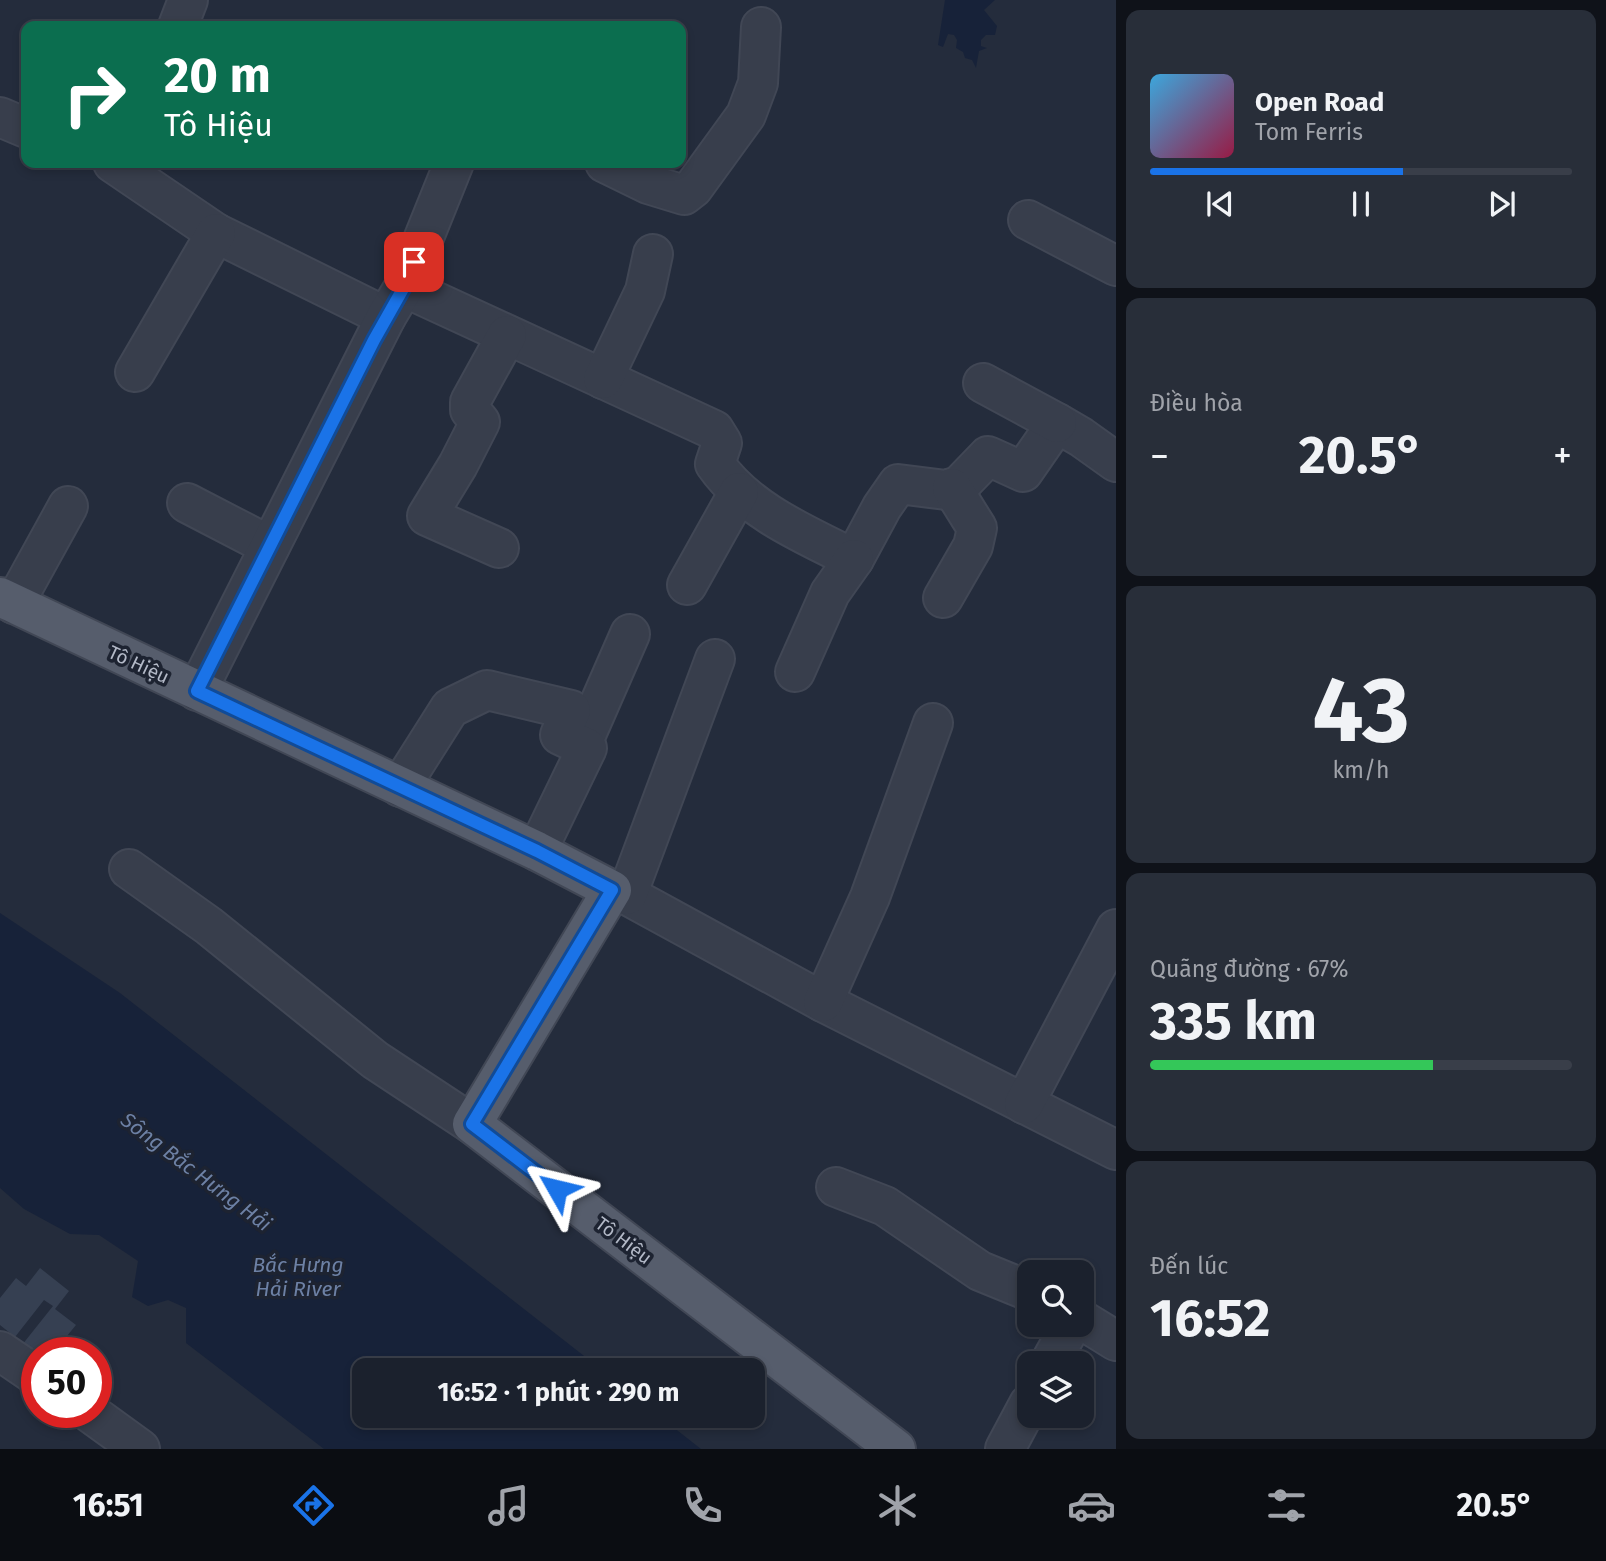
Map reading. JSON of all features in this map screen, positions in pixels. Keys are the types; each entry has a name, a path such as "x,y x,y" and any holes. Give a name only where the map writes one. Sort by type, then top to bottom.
{"main road":[{"name":"Tô Hiệu","path":"7,601 619,892"},
{"path":"472,1124 619,892"},
{"name":"Tô Hiệu","path":"472,1124 896,1449"}],"street":[{"path":"180,21 188,0"},
{"path":"615,168 648,184 684,195 693,188 746,115 758,83 761,27"},
{"path":"0,117 21,126"},
{"path":"120,168 216,233 395,302 507,335 714,430 722,443 715,464 730,485 771,517 854,559"},
{"path":"197,691 395,302 452,168"},
{"path":"1028,220 1116,266"},
{"path":"135,372 216,233"},
{"path":"603,379 645,291 653,254"},
{"path":"499,548 428,516 480,422 470,410 470,402 507,335"},
{"path":"983,383 1081,437 1116,462"},
{"path":"795,672 830,593 854,559 882,507 898,484 946,489 959,486 988,456 1023,472 1057,423"},
{"path":"943,598 972,546 977,528 952,488"},
{"path":"687,585 739,492"},
{"path":"187,503 270,546"},
{"path":"7,601 68,506"},
{"path":"581,746 630,635"},
{"path":"715,659 619,892 823,1002 1116,1150"},
{"path":"400,787 450,708 487,690 571,710 560,735 587,748 537,851"},
{"path":"823,1002 870,897 933,723"},
{"path":"128,869 209,926 375,1060 472,1124"},
{"path":"1024,1104 1116,929"},
{"path":"836,1187 885,1206 980,1272 1017,1286"},
{"path":"1094,1327 1116,1341"},
{"path":"0,1351 21,1365"},
{"path":"1006,1449 1017,1427"},
{"path":"111,1428 140,1449"}],"water":[{"path":"945,0 995,0 984,10 997,26 995,35 986,35 981,40 981,46 987,48 979,51 976,68 972,60 965,58 963,52 956,48 957,40 954,35 948,34 943,47 938,45"},
{"name":"Bắc Hưng Hải River","path":"0,913 120,993 587,1358 352,1358 352,1428 674,1428 701,1449 324,1449 186,1343 186,1308 168,1300 148,1306 132,1297 138,1261 99,1235 70,1234 24,1209 0,1188"}],"building":[{"path":"40,1268 69,1291 55,1309 76,1325 66,1337 28,1337 53,1306 44,1300 15,1337 0,1325 0,1298 16,1278 26,1286"}],"route":[{"path":"414,262 404,287 374,340 197,691 537,851 612,890 472,1124 557,1189"}],"water label":[{"name":"Sông Bắc Hưng Hải","path":"196,1172"}]}
